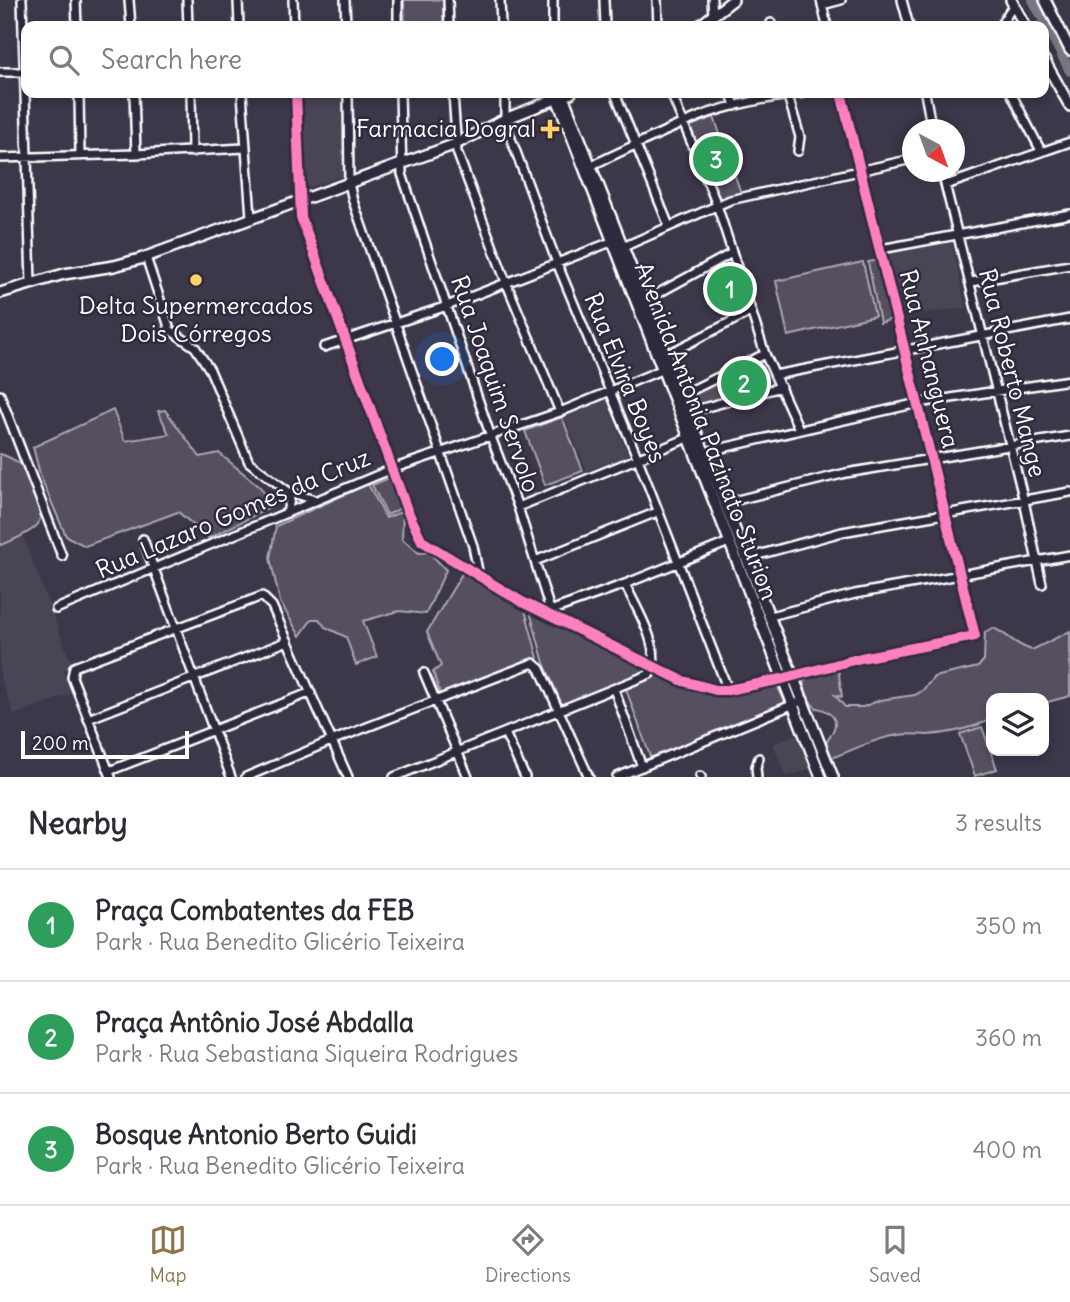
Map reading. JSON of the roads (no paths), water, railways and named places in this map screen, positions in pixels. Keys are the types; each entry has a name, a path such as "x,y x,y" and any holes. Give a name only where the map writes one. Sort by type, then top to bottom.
{"main road":[{"path":"706,21 733,0"},
{"path":"1045,0 1070,50"},
{"path":"1012,3 1022,21"},
{"path":"1049,69 1070,106"},
{"path":"0,293 31,282 146,257 456,144 555,98"},
{"name":"Avenida Antonia Pazinato Sturion","path":"563,98 834,777"},
{"name":"Avenida Antonia Pazinato Sturion","path":"563,98 617,258 821,777"},
{"path":"611,242 623,247 617,258"},
{"path":"688,438 694,449 705,452"}],"street":[{"path":"22,0 23,21"},
{"path":"76,0 77,21"},
{"path":"129,0 131,21"},
{"path":"187,0 188,21"},
{"path":"238,0 239,21"},
{"path":"293,0 294,21"},
{"path":"345,0 346,21"},
{"path":"398,0 398,21"},
{"path":"448,0 449,21"},
{"path":"500,0 501,21"},
{"path":"553,0 553,21"},
{"path":"604,0 605,21"},
{"path":"657,0 658,21"},
{"path":"712,0 713,16"},
{"path":"826,21 821,3 841,0"},
{"path":"902,0 908,21"},
{"path":"1003,21 1012,3"},
{"path":"0,72 21,72"},
{"path":"27,98 31,282"},
{"path":"79,98 80,156"},
{"path":"134,98 136,154"},
{"path":"191,98 192,152"},
{"path":"242,98 251,217"},
{"path":"296,98 301,218 413,526 422,541 479,576 682,681 716,690 728,690 793,676"},
{"path":"348,98 349,183 353,201 473,546 479,576"},
{"name":"Rua Joaquim Servolo","path":"400,98 401,164 415,213 491,437 518,507 551,614"},
{"path":"453,98 457,152 506,282 560,412"},
{"name":"Rua Elvira Boyes","path":"505,98 506,119 557,263 638,459 728,690"},
{"path":"617,98 669,226"},
{"path":"673,98 717,205 765,354 799,429"},
{"path":"733,98 735,106"},
{"path":"590,166 683,123 770,98"},
{"path":"788,98 800,138 797,150"},
{"name":"Rua Anhanguera","path":"793,676 861,658 975,636 842,98"},
{"path":"926,98 930,119"},
{"path":"1014,98 1041,151"},
{"path":"946,185 1066,143"},
{"path":"0,158 244,148"},
{"path":"623,247 717,205 902,161"},
{"name":"Rua Roberto Mange","path":"945,182 1024,500 1042,584"},
{"path":"881,248 1070,214"},
{"path":"324,347 447,306 611,242"},
{"path":"644,301 732,253"},
{"path":"146,257 170,330 195,347 210,370 249,462 289,492 316,501"},
{"path":"971,282 1070,265"},
{"path":"666,355 750,312"},
{"path":"775,375 1070,320"},
{"path":"674,402 682,395 765,354"},
{"name":"Rua Lazaro Gomes da Cruz","path":"56,609 392,469 560,412 661,370"},
{"path":"705,452 918,403 1070,380"},
{"path":"688,412 781,387"},
{"path":"0,395 62,556"},
{"path":"725,503 846,473 1070,436"},
{"path":"518,507 688,438"},
{"path":"287,513 289,492"},
{"path":"747,558 842,532 1070,492"},
{"path":"535,561 657,512"},
{"path":"143,539 231,777"},
{"path":"551,614 729,542"},
{"path":"770,616 855,594 1070,555"},
{"path":"394,777 411,774 457,752 650,674 654,667 654,650 625,583"},
{"path":"309,693 214,729 110,774 72,677 74,667 261,596 272,606 348,777"},
{"path":"88,719 288,641"},
{"path":"246,777 533,663 540,669 589,777"},
{"path":"424,673 468,777"},
{"path":"614,689 642,767"},
{"path":"617,777 804,700"},
{"path":"505,733 526,777"},
{"path":"757,777 756,766 759,758"}],"waterway":[{"path":"1033,0 1044,21"},
{"path":"1049,31 1070,71"}],"place":[{"name":"Farmacia Dogral","path":"550,129"},
{"name":"Bosque Antonio Berto Guidi","path":"716,159"},
{"name":"Delta Supermercados Dois Córregos","path":"196,280"},
{"name":"Praça Combatentes da FEB","path":"730,289"},
{"name":"Praça Antônio José Abdalla","path":"744,383"}]}
